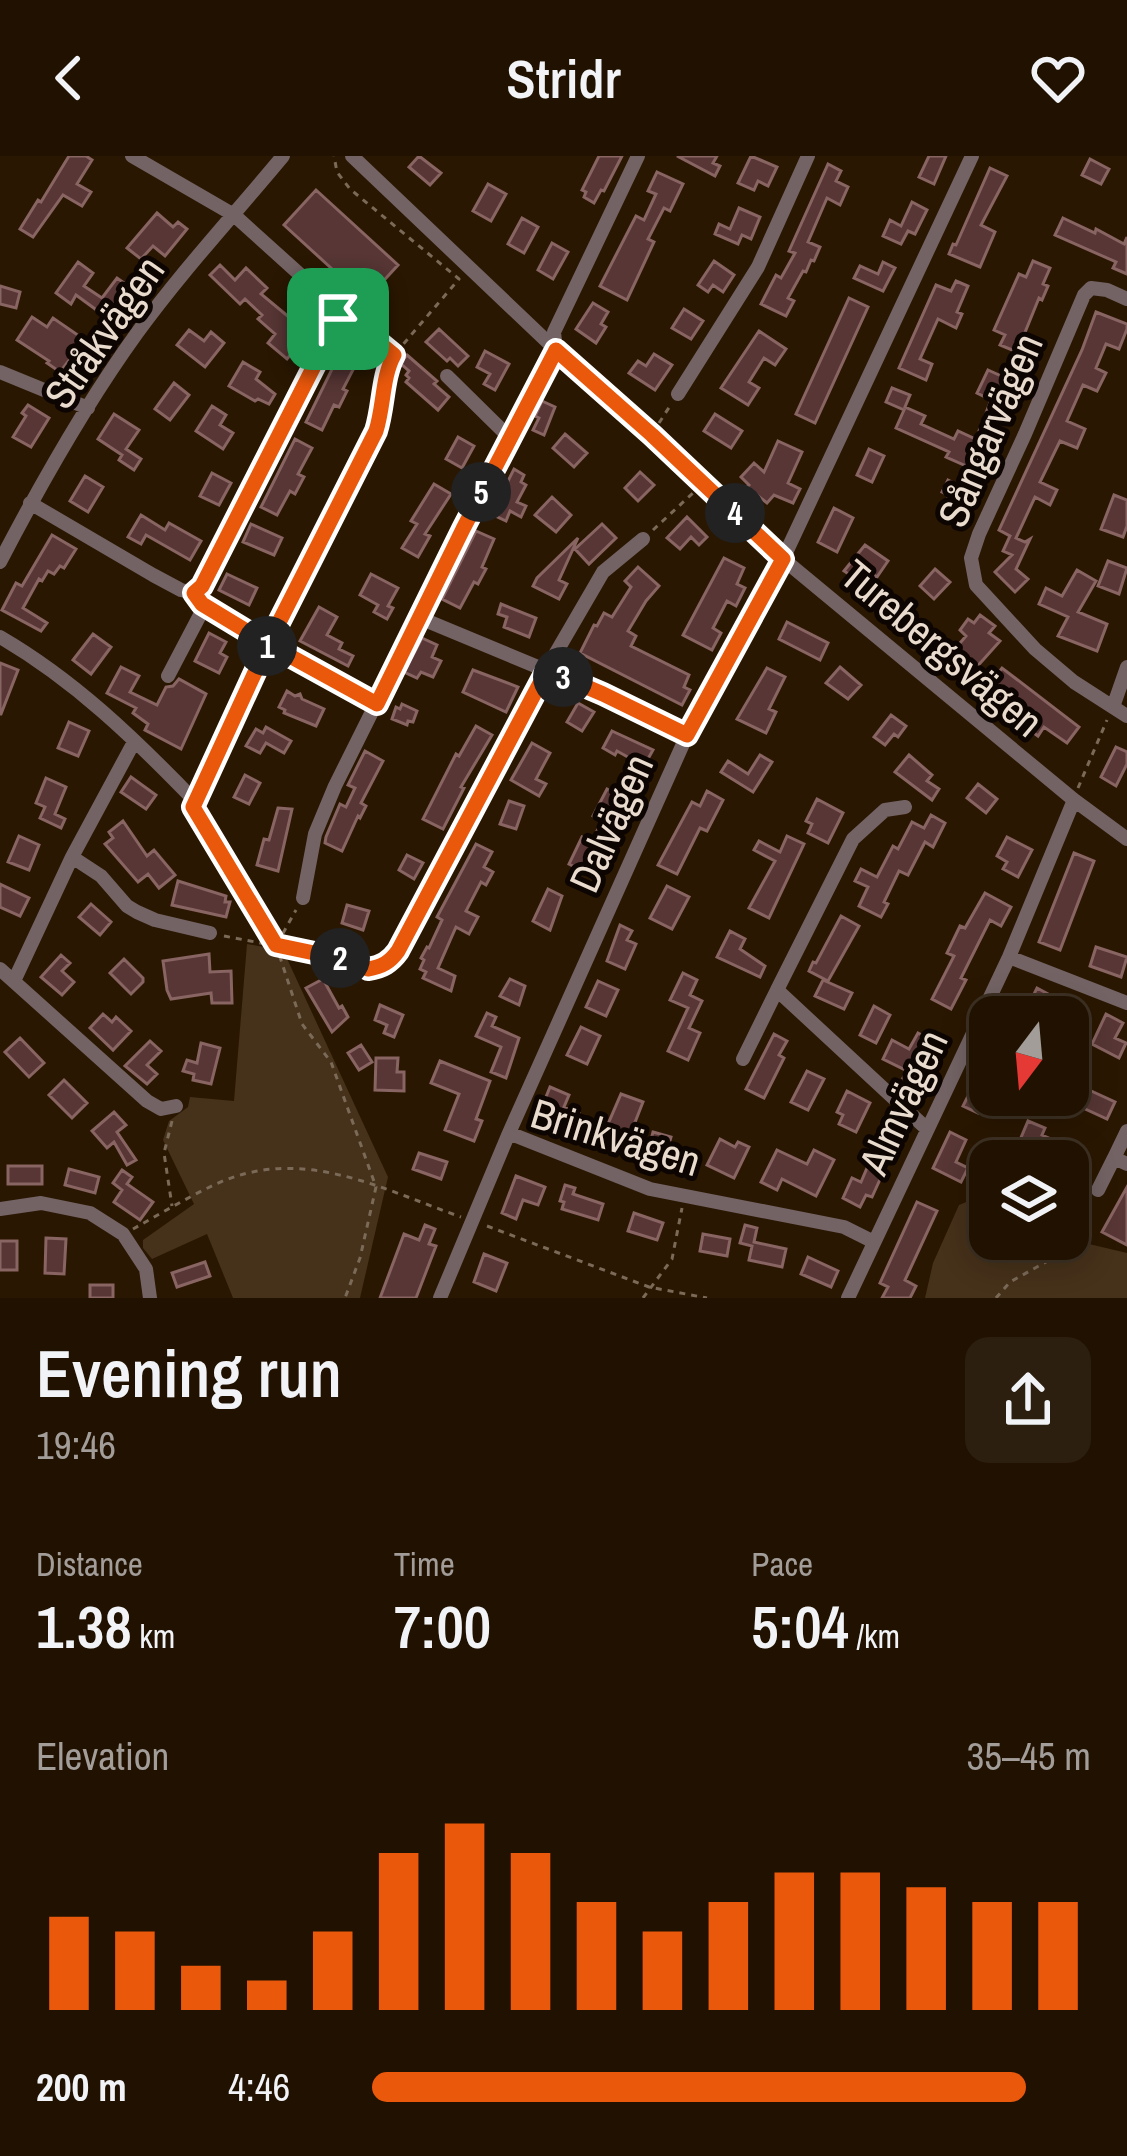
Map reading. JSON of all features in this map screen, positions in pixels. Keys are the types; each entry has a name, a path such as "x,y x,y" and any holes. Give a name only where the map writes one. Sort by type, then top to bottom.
{"street":[{"path":"133,156 234,215 337,308 338,319 202,586 200,615 168,676"},
{"name":"Stråkvägen","path":"0,562 30,503 136,335 283,156"},
{"name":"Turebergsvägen","path":"352,156 783,559 1127,839"},
{"path":"556,350 554,332 638,156"},
{"path":"678,394 758,266 808,156"},
{"name":"Dalvägen","path":"509,1132 687,735 783,559 972,156"},
{"name":"Sångarvägen","path":"1127,299 1091,288 1084,295 971,558 976,585 1035,649 1074,682 1127,716"},
{"path":"0,372 88,408"},
{"path":"448,376 509,437"},
{"path":"303,898 315,834 335,786 538,385"},
{"path":"30,503 198,598"},
{"path":"357,962 368,969 379,968 398,951 602,572 643,539"},
{"path":"420,618 603,694 687,735"},
{"path":"0,637 71,684 196,798"},
{"path":"1112,707 1127,667"},
{"path":"14,981 72,857 134,742"},
{"name":"Almvägen","path":"848,1298 1009,957 1075,795"},
{"path":"743,1059 853,839 885,810 905,807"},
{"path":"72,857 101,876 137,912 210,933"},
{"path":"1009,957 1127,1004"},
{"path":"0,969 147,1101 161,1109 176,1106"},
{"path":"777,990 927,1129"},
{"path":"1098,1190 1120,1161 1127,1131"},
{"name":"Brinkvägen","path":"440,1298 509,1132 650,1189 844,1226 874,1242"},
{"path":"0,1209 41,1203 90,1213 123,1234 146,1269 150,1298"}],"path":[{"path":"334,156 337,172 350,189 459,279 388,365 376,431 196,798 276,945 302,1024 331,1062 376,1187 360,1258 345,1298"},
{"path":"337,308 394,355"},
{"path":"652,435 678,394"},
{"path":"643,539 703,483"},
{"path":"198,598 268,644 377,704"},
{"path":"1075,795 1112,707"},
{"path":"276,945 303,898"},
{"path":"210,933 357,962"},
{"path":"173,1208 164,1153 176,1106"},
{"path":"123,1234 219,1183 274,1168 323,1169 649,1287 707,1298"},
{"path":"1089,1204 1098,1190"},
{"path":"643,1298 672,1259 684,1195"},
{"path":"996,1298 1010,1282 1049,1260"}],"shaded area":[{"path":"247,944 283,950 388,1177 360,1298 233,1298 207,1234 152,1259 143,1248 143,1240 194,1204 163,1140 169,1121 188,1107 190,1097 234,1101"},
{"path":"969,1201 969,1260 1089,1260 1089,1244 1127,1253 1127,1298 925,1298 933,1263 959,1205"}],"building":[{"path":"69,156 92,160 77,184 91,192 82,206 63,195 33,237 20,229"},
{"path":"419,156 441,173 430,185 409,167"},
{"path":"599,156 622,156 594,203 582,190"},
{"path":"677,156 717,156 713,163 720,166 715,176"},
{"path":"751,156 777,167 768,186 758,181 754,190 738,183"},
{"path":"929,156 946,156 934,184 919,177"},
{"path":"1090,159 1109,169 1101,184 1082,175"},
{"path":"828,164 841,171 836,181 848,187 840,205 827,198 808,242 820,247 788,298 794,301 786,316 761,304 776,275 781,278 795,253 789,251"},
{"path":"990,168 1007,176 981,225 995,232 980,267 949,254"},
{"path":"657,172 683,184 648,239 654,242 627,300 600,286 636,216 644,220 656,194 648,191"},
{"path":"488,184 506,194 491,221 473,211"},
{"path":"316,190 398,265 366,300 284,225"},
{"path":"912,202 927,210 915,234 908,231 901,244 883,236 890,220 901,226"},
{"path":"739,208 760,217 751,239 742,235 738,244 715,234 719,224 730,229"},
{"path":"157,213 173,227 178,222 187,229 165,256 153,246 141,259 127,248"},
{"path":"522,218 538,227 524,253 508,244"},
{"path":"1063,218 1124,244 1127,237 1127,274 1113,268 1116,262 1055,235"},
{"path":"552,243 568,252 553,279 538,270"},
{"path":"714,261 734,275 723,292 713,285 708,292 698,285"},
{"path":"1033,261 1050,268 1043,284 1048,286 1017,352 1000,345 1005,335 994,330 1019,274 1026,277"},
{"path":"78,262 93,273 84,286 102,298 117,278 133,289 116,312 107,306 102,314 76,295 71,304 56,293"},
{"path":"883,262 895,268 883,291 854,278 860,266 878,274"},
{"path":"220,265 235,280 246,268 267,288 261,294 290,318 289,328 303,340 287,359 268,343 275,334 258,319 262,315 245,299 240,304 210,275"},
{"path":"956,281 968,286 957,312 962,314 956,328 938,319 920,359 932,364 926,380 899,368 936,285 951,291"},
{"path":"0,286 20,292 16,308 0,304"},
{"path":"849,298 868,307 815,423 796,414"},
{"path":"593,303 608,312 596,343 576,329"},
{"path":"684,309 703,321 691,339 672,328"},
{"path":"1096,312 1127,324 1127,329 1119,349 1106,344 1096,368 1106,373 1097,391 1083,385 1067,421 1085,429 1077,448 1060,441 1040,482 1057,490 1050,505 1035,497 1016,538 1030,539 1016,569 1028,579 1015,592 995,572 1012,555 1003,551 1010,536 999,530"},
{"path":"32,317 47,327 53,318 85,340 60,372 17,340"},
{"path":"439,329 468,356 458,366 426,342"},
{"path":"189,330 204,341 211,332 224,343 205,367 177,345"},
{"path":"759,331 786,349 775,365 764,358 749,382 759,388 748,405 721,388"},
{"path":"485,351 509,364 495,390 484,384 490,374 477,367"},
{"path":"654,354 672,365 655,390 629,373 638,361 646,366"},
{"path":"407,355 449,397 438,410 406,382 409,371 400,363"},
{"path":"338,357 355,366 339,407 334,405 322,430 306,422"},
{"path":"243,362 260,372 256,379 275,394 269,404 229,386"},
{"path":"988,370 1019,384 987,441 977,436 991,400 977,393"},
{"path":"174,383 189,395 170,420 155,409"},
{"path":"892,388 910,395 905,407 925,416 921,424 954,439 958,431 984,443 973,469 946,457 949,452 896,428 904,410 886,402"},
{"path":"542,401 555,407 544,435 533,430"},
{"path":"28,405 49,418 31,447 13,437"},
{"path":"212,406 226,415 220,425 233,433 223,449 196,431"},
{"path":"114,414 139,430 126,449 141,459 134,470 98,439"},
{"path":"715,414 742,431 731,448 704,431"},
{"path":"565,434 587,453 574,467 553,448"},
{"path":"458,437 474,446 462,468 446,459"},
{"path":"295,439 312,448 298,474 304,477 277,515 261,507"},
{"path":"778,441 802,452 788,483 800,489 793,503 774,495 767,503 741,477 754,463 764,472"},
{"path":"869,449 884,456 872,482 857,475"},
{"path":"514,469 524,475 521,482 526,485 517,502 526,506 521,517 510,511 506,521 485,511 491,500 497,503"},
{"path":"640,472 654,485 638,501 625,488"},
{"path":"212,473 231,483 219,505 200,496"},
{"path":"85,476 103,487 88,512 70,501"},
{"path":"948,480 968,490 957,525 939,516 949,495 942,492"},
{"path":"434,484 451,494 425,534 430,536 418,557 402,548 417,524 411,521"},
{"path":"1114,495 1127,500 1123,537 1101,529"},
{"path":"552,497 571,515 556,532 535,515"},
{"path":"834,508 853,518 837,552 818,542"},
{"path":"141,515 165,530 169,523 201,541 190,560 146,535 141,544 128,537"},
{"path":"687,517 707,537 699,545 691,537 680,549 667,538"},
{"path":"251,524 282,538 274,555 243,542"},
{"path":"602,524 616,538 589,564 575,549"},
{"path":"476,531 494,539 482,567 486,569 460,608 442,599"},
{"path":"52,535 76,549 64,568 60,566 54,574 48,571 39,579 23,608 47,623 41,631 2,610"},
{"path":"578,538 559,580 567,584 559,599 533,586 537,578"},
{"path":"865,545 888,561 877,577 863,568 856,579 844,571"},
{"path":"724,558 744,568 737,584 745,588 736,606 727,601 713,628 721,633 712,650 683,635"},
{"path":"1108,561 1127,568 1119,594 1098,586"},
{"path":"638,567 659,586 628,631 636,636 631,646 689,675 684,687 690,690 682,705 580,653 604,613 612,617 631,587 625,581"},
{"path":"935,569 950,582 934,599 920,586"},
{"path":"1077,570 1096,581 1078,612 1107,624 1097,651 1058,636 1068,617 1039,604 1046,588 1062,596"},
{"path":"227,574 257,588 249,605 219,590"},
{"path":"371,574 398,588 387,619 374,612 378,605 360,595"},
{"path":"501,604 536,618 529,637 504,627 507,617 498,614"},
{"path":"902,604 920,621 909,633 891,616"},
{"path":"319,607 337,617 327,635 353,656 348,666 300,641"},
{"path":"980,615 995,626 989,633 1000,641 974,670 991,683 1002,668 1079,727 1067,743 1044,727 1038,736 943,663 966,636 960,630 968,619 974,623"},
{"path":"787,622 828,643 820,660 779,639"},
{"path":"209,633 226,642 220,653 227,657 219,673 195,661"},
{"path":"93,634 111,647 91,674 73,660"},
{"path":"422,638 437,645 432,657 441,661 433,677 421,672 417,678 404,672"},
{"path":"0,663 18,670 1,714 0,714"},
{"path":"121,667 139,676 130,692 157,705 166,687 179,679 206,694 181,749 145,730 148,724 133,713 136,708 107,693"},
{"path":"840,667 861,685 848,699 826,683"},
{"path":"767,668 785,677 769,709 776,712 766,733 737,719"},
{"path":"473,670 518,687 506,712 463,692"},
{"path":"287,691 324,709 316,726 279,707"},
{"path":"578,703 594,712 582,731 567,722"},
{"path":"402,704 417,711 407,725 392,719"},
{"path":"891,715 906,726 885,745 874,737"},
{"path":"69,722 89,731 78,756 58,748"},
{"path":"476,726 492,735 443,829 423,819"},
{"path":"266,727 291,741 284,753 266,743 260,753 246,746 256,729 263,733"},
{"path":"612,731 653,750 644,766 603,748"},
{"path":"532,743 550,753 536,779 546,784 539,796 511,780"},
{"path":"1116,747 1127,752 1127,764 1116,786 1101,777"},
{"path":"365,751 383,761 342,851 325,843 326,837 340,804 346,807 355,788 348,785"},
{"path":"760,755 772,762 753,792 721,772 728,761 748,774"},
{"path":"909,755 932,775 927,781 939,789 932,800 895,772"},
{"path":"245,775 260,783 249,804 234,797"},
{"path":"131,777 156,795 146,809 121,792"},
{"path":"46,778 66,787 55,814 65,819 61,828 40,818 45,807 36,803"},
{"path":"978,784 997,799 986,813 967,798"},
{"path":"607,789 625,799 606,836 610,838 606,848 601,845 587,873 569,864 582,837 592,841 602,821 593,816"},
{"path":"707,791 723,800 707,831 700,828 677,874 658,865 692,802 700,806"},
{"path":"817,799 843,813 828,843 808,833 812,824 806,821"},
{"path":"509,801 524,806 516,829 500,824"},
{"path":"278,808 292,809 278,871 257,865"},
{"path":"931,815 945,823 933,847 925,842 908,875 899,871 881,917 859,906 868,887 855,881 861,869 877,877 912,822 924,828"},
{"path":"123,821 147,856 154,850 175,875 159,888 148,874 138,882 105,844 113,838 109,832"},
{"path":"19,836 39,845 29,870 8,862"},
{"path":"787,836 804,844 769,918 749,908 775,861 754,850 759,841 780,852"},
{"path":"1007,837 1032,850 1018,877 1003,869 1007,862 997,856"},
{"path":"476,844 492,852 484,867 493,872 486,885 481,882 466,911 478,917 469,934 456,927 438,968 455,976 451,991 423,978 421,958"},
{"path":"1074,853 1094,861 1060,950 1039,942"},
{"path":"407,855 423,863 414,879 399,870"},
{"path":"178,881 226,896 225,902 230,902 226,917 172,905"},
{"path":"0,884 29,898 20,916 0,907"},
{"path":"667,886 689,897 672,929 650,918"},
{"path":"548,889 562,896 550,930 533,921"},
{"path":"985,893 1011,907 1001,926 990,920 951,1009 932,999 954,956 947,953 960,926 965,928"},
{"path":"91,904 111,922 100,935 79,917"},
{"path":"347,905 369,911 363,930 342,923"},
{"path":"841,916 859,926 828,981 809,971"},
{"path":"620,925 632,931 627,940 636,944 625,969 607,961"},
{"path":"730,931 745,939 740,949 765,966 760,977 717,957"},
{"path":"1096,947 1127,957 1121,977 1090,966"},
{"path":"209,954 210,972 231,971 232,1003 212,1003 211,993 171,999 163,961"},
{"path":"61,955 70,963 62,971 74,982 62,995 41,977"},
{"path":"124,959 143,978 131,994 110,973"},
{"path":"683,973 697,980 690,995 702,1001 689,1028 700,1033 688,1060 668,1051 688,1008 670,1000"},
{"path":"323,979 348,1017 332,1032 306,988"},
{"path":"510,979 525,986 519,1005 500,996"},
{"path":"823,980 852,993 844,1009 815,996"},
{"path":"598,981 618,990 606,1016 586,1007"},
{"path":"380,1005 403,1015 394,1037 384,1033 387,1025 375,1020"},
{"path":"874,1006 890,1015 876,1043 860,1035"},
{"path":"487,1013 496,1017 492,1026 519,1038 506,1078 491,1072 501,1047 476,1036"},
{"path":"103,1014 112,1022 116,1017 131,1031 113,1050 90,1028"},
{"path":"1106,1014 1123,1023 1115,1038 1126,1043 1119,1058 1092,1044"},
{"path":"581,1027 600,1036 587,1064 567,1055"},
{"path":"918,1033 935,1042 918,1073 926,1077 920,1087 903,1078 907,1071 883,1059 892,1040 909,1049"},
{"path":"774,1034 787,1041 764,1098 746,1089"},
{"path":"20,1038 44,1063 29,1077 5,1052"},
{"path":"150,1041 161,1051 147,1065 157,1074 147,1084 125,1066"},
{"path":"201,1043 220,1048 211,1084 193,1080 194,1074 183,1071 187,1060 197,1063"},
{"path":"361,1045 372,1062 359,1070 348,1053"},
{"path":"376,1058 398,1058 404,1091 375,1090"},
{"path":"440,1061 490,1081 476,1119 482,1121 474,1141 445,1130 459,1094 431,1083"},
{"path":"807,1071 824,1079 808,1110 791,1102"},
{"path":"64,1080 87,1103 72,1118 49,1095"},
{"path":"550,1087 569,1095 564,1107 579,1113 573,1125 540,1112"},
{"path":"1089,1090 1115,1102 1107,1119 1089,1111"},
{"path":"847,1091 870,1103 856,1132 839,1124 843,1115 837,1112"},
{"path":"621,1094 643,1102 630,1135 620,1131 616,1143 602,1138"},
{"path":"114,1112 126,1125 117,1132 136,1160 127,1165 114,1142 107,1148 92,1131"},
{"path":"1028,1121 1045,1128 1042,1135 1053,1140 1020,1140"},
{"path":"653,1132 671,1137 663,1165 646,1160"},
{"path":"950,1132 966,1140 956,1162 968,1168 961,1182 933,1168"},
{"path":"720,1139 735,1147 738,1142 749,1147 734,1178 707,1165"},
{"path":"777,1150 807,1164 814,1150 834,1160 816,1196 782,1179 777,1190 761,1182"},
{"path":"419,1153 447,1162 441,1179 413,1169"},
{"path":"8,1166 42,1166 42,1184 8,1184"},
{"path":"867,1168 882,1175 872,1197 866,1195 860,1207 843,1198 852,1178 861,1182"},
{"path":"69,1169 99,1177 95,1193 65,1185"},
{"path":"122,1170 132,1177 127,1184 153,1202 140,1220 114,1202 122,1190 113,1183"},
{"path":"516,1176 545,1187 538,1205 523,1200 516,1219 502,1213"},
{"path":"565,1185 575,1188 573,1194 603,1204 598,1220 562,1209"},
{"path":"1127,1187 1127,1245 1102,1232"},
{"path":"917,1202 937,1211 905,1280 916,1286 910,1298 882,1298 888,1287 880,1283"},
{"path":"634,1213 663,1223 657,1240 628,1231"},
{"path":"425,1225 435,1229 429,1244 436,1246 416,1298 380,1298 404,1234 419,1240"},
{"path":"745,1225 757,1228 754,1242 786,1249 782,1267 749,1260 752,1246 740,1243"},
{"path":"703,1234 730,1239 727,1256 700,1251"},
{"path":"46,1238 66,1239 64,1274 45,1273"},
{"path":"0,1241 17,1241 17,1270 0,1270"},
{"path":"484,1254 507,1263 496,1291 474,1282"},
{"path":"808,1257 838,1271 831,1287 801,1274"},
{"path":"205,1262 210,1276 177,1287 172,1273"},
{"path":"90,1285 113,1285 113,1298 90,1298"}],"route":[{"path":"338,319 202,586 194,593 202,604 268,644 193,807 276,945 357,962 368,969 379,968 398,951 547,670 687,735 783,559 556,350 377,704 268,644 382,412 388,365 394,355 337,308 338,319"}]}
